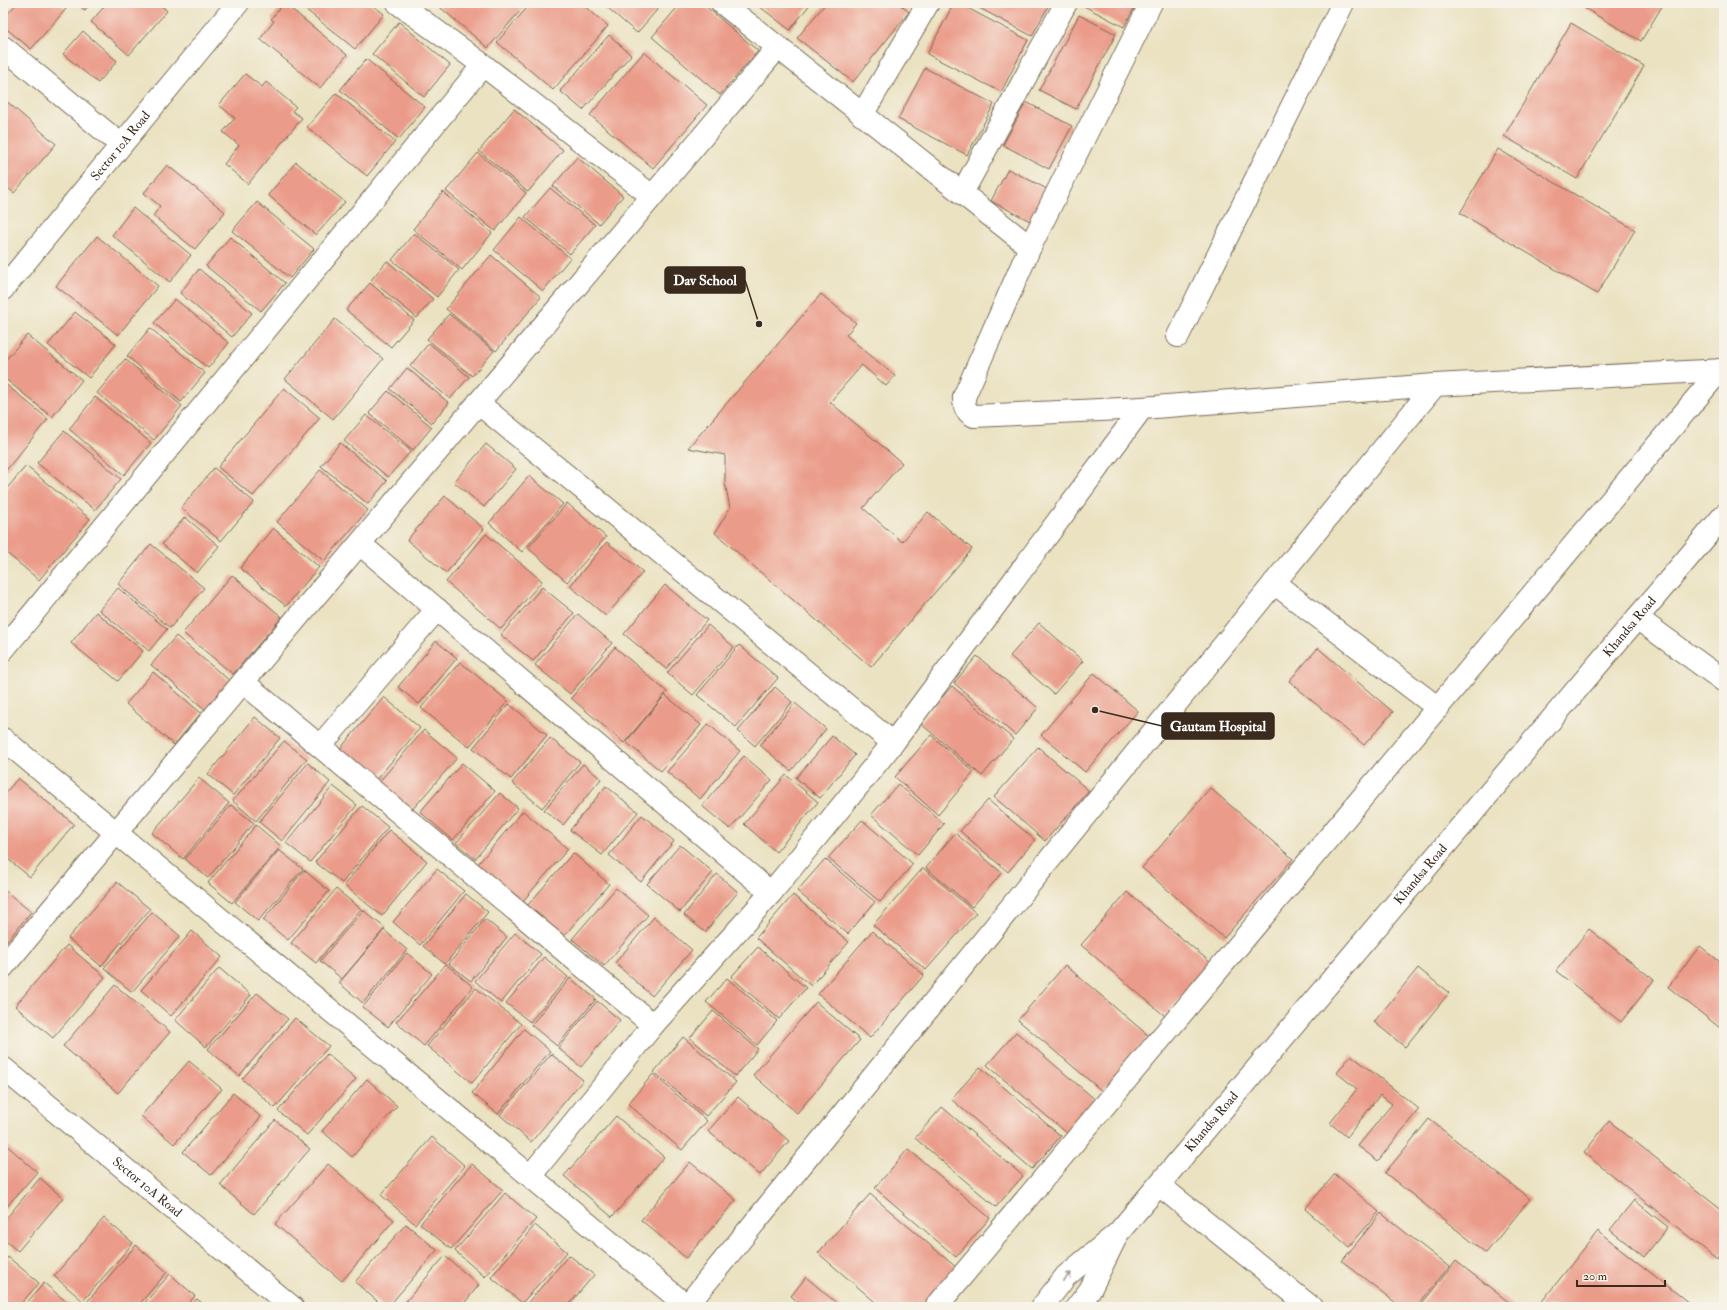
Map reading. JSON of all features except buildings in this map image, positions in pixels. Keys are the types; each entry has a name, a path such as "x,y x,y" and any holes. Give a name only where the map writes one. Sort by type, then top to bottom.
{"street":[{"name":"Sector 10A Road","path":"3,289 120,144 238,3"},
{"path":"398,3 483,64 652,196"},
{"path":"722,3 1030,247"},
{"path":"962,194 1066,3"},
{"path":"1151,3 1030,247 964,397 964,406 967,412 974,416 1142,408 1435,385 1722,370"},
{"path":"1178,336 1343,3"},
{"path":"862,115 920,6"},
{"path":"3,47 120,144"},
{"path":"3,967 778,47"},
{"path":"3,650 483,64"},
{"path":"936,1307 1722,370"},
{"path":"3,739 687,1306 1435,385"},
{"path":"478,403 893,743"},
{"path":"530,1176 653,1025 771,893 893,743 1142,408"},
{"name":"Khandsa Road","path":"1042,1307 1066,1276 1118,1233 1724,515"},
{"path":"360,544 771,893"},
{"path":"1274,583 1438,708"},
{"path":"320,746 436,609"},
{"path":"1637,618 1724,681"},
{"path":"243,682 653,1025"},
{"name":"Sector 10A Road","path":"3,1068 292,1307"},
{"path":"1159,1185 1311,1307"},
{"name":"Khandsa Road","path":"1077,1307 1090,1290 1118,1233"}],"place":[{"name":"Dav School","path":"759,324"},
{"name":"Gautam Hospital","path":"1095,710"}]}
